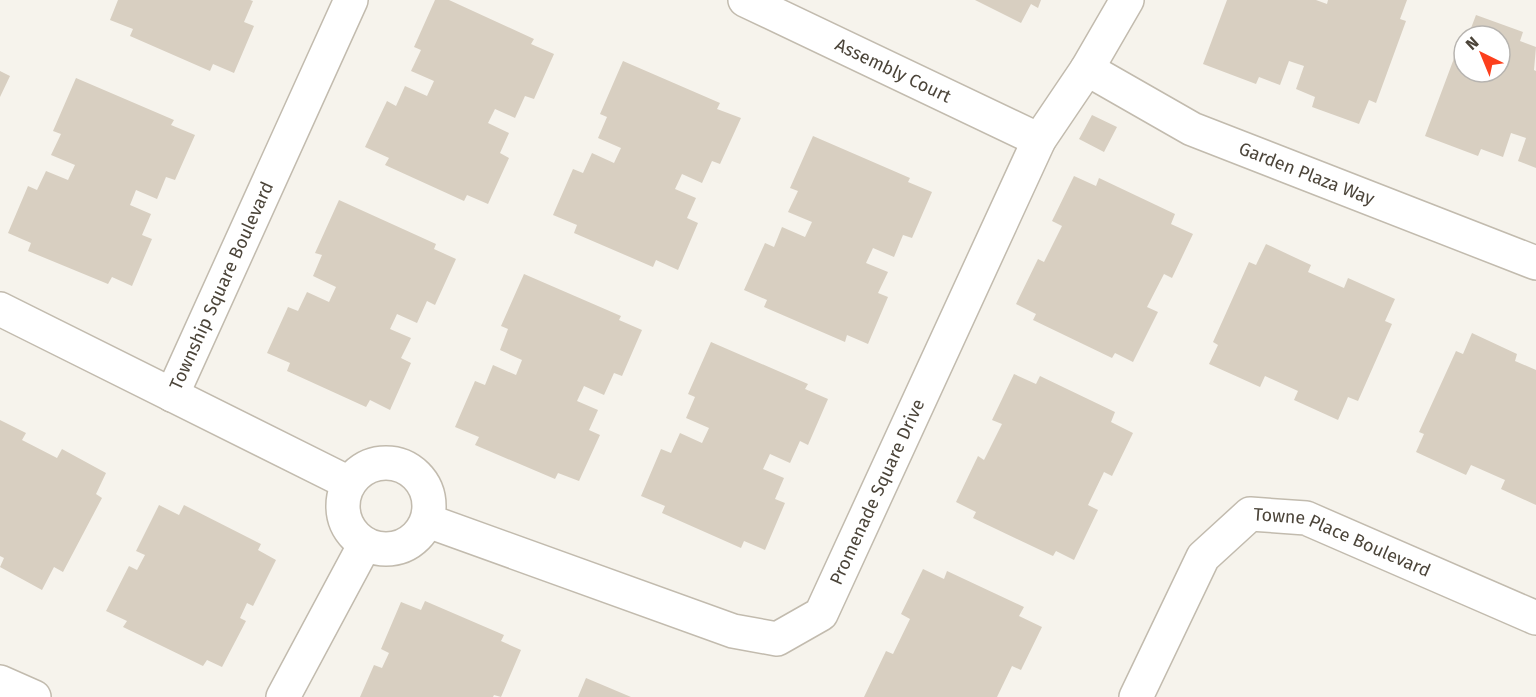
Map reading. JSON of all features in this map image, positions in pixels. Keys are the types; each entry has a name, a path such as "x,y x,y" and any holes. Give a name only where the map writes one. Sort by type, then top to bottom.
{"street":[{"name":"Township Square Boulevard","path":"0,309 172,396 351,0"},
{"name":"Assembly Court","path":"745,0 1039,140"},
{"name":"Promenade Square Drive","path":"428,520 733,631 777,639 820,614 1039,140 1087,69 1127,0"},
{"name":"Garden Plaza Way","path":"1087,69 1192,129 1536,263"},
{"path":"172,396 349,483"},
{"path":"384,463 411,470 428,492 430,506 428,520 422,532 402,547 376,548 365,544 354,535 347,523 344,497 349,483 370,465 384,463"},
{"name":"Towne Place Boulevard","path":"1136,697 1203,557 1250,514 1306,518 1536,618"},
{"path":"283,697 365,544"},
{"path":"0,682 34,697"}],"building":[{"path":"118,0 250,0 253,1 244,22 254,26 234,73 213,64 210,71 130,36 133,29 110,20"},
{"path":"435,0 449,0 534,39 531,44 554,54 534,99 525,96 515,118 495,109 488,123 509,133 500,153 509,158 488,204 467,195 464,201 385,165 389,158 365,147 387,101 396,106 405,86 427,96 434,81 411,71 421,50 414,47"},
{"path":"975,0 1041,0 1038,8 1031,4 1021,23"},
{"path":"1227,0 1316,0 1327,4 1328,0 1407,0 1400,19 1406,21 1376,103 1369,100 1359,124 1312,107 1315,97 1296,89 1304,66 1289,61 1280,85 1259,77 1256,84 1203,64"},
{"path":"1476,15 1501,24 1473,24"},
{"path":"1512,28 1523,32 1520,41 1536,47 1534,70 1536,71 1536,168 1518,161 1526,138 1511,133 1503,157 1481,149 1478,156 1425,136 1452,64 1452,84 1512,84"},
{"path":"623,61 720,103 717,109 741,118 720,164 712,161 702,183 682,174 675,189 696,198 687,218 698,223 678,270 656,260 653,267 574,233 577,225 553,215 573,169 583,173 592,153 614,163 621,148 598,138 607,117 600,114"},
{"path":"0,71 10,76 0,97"},
{"path":"76,78 174,120 171,125 195,135 175,180 166,177 157,199 136,190 130,205 151,214 142,235 152,239 132,286 112,277 108,284 28,251 31,243 8,233 28,186 37,190 46,171 68,180 75,165 51,155 61,134 53,131"},
{"path":"1092,115 1117,127 1104,152 1079,139"},
{"path":"813,136 910,178 908,182 932,192 912,238 903,235 894,257 873,248 866,263 888,272 878,293 888,297 868,344 847,335 845,342 764,307 767,300 744,290 765,243 774,247 782,227 805,237 812,222 788,212 798,191 790,188"},
{"path":"1074,176 1096,186 1099,178 1175,214 1171,224 1193,234 1172,278 1164,274 1147,307 1158,312 1133,362 1115,353 1112,358 1033,320 1036,314 1016,304 1038,259 1044,262 1062,226 1052,221"},
{"path":"339,200 436,244 434,249 456,259 435,305 427,301 417,323 397,314 390,329 411,338 401,358 411,363 390,410 370,400 366,407 287,371 290,363 267,353 288,307 298,311 307,292 329,302 336,287 313,276 322,255 315,253"},
{"path":"1266,244 1311,265 1308,272 1344,288 1348,278 1395,299 1385,321 1392,324 1358,401 1348,397 1338,420 1294,400 1298,391 1265,376 1260,387 1209,364 1218,345 1213,342 1249,262 1256,265"},
{"path":"524,274 621,316 619,320 642,330 622,376 614,373 604,395 584,386 577,401 598,410 589,430 600,435 579,481 558,473 555,479 475,445 479,437 455,427 475,381 485,385 493,365 516,375 522,360 500,350 508,329 501,326"},
{"path":"1472,333 1517,354 1515,361 1536,370 1536,505 1501,489 1505,480 1471,465 1466,475 1416,452 1424,434 1419,432 1456,351 1463,354"},
{"path":"711,342 808,384 805,389 828,399 808,445 800,441 790,463 770,454 763,469 784,478 775,499 785,503 765,550 744,541 741,548 662,513 665,506 641,496 661,449 671,453 680,433 702,443 709,428 686,418 695,397 688,394"},
{"path":"1014,374 1036,384 1040,376 1115,412 1111,422 1133,433 1112,476 1104,472 1088,505 1098,510 1074,560 1056,551 1053,556 973,518 976,512 956,502 978,456 984,460 1002,424 992,420"},
{"path":"0,420 26,433 22,440 57,458 62,449 106,473 96,494 102,498 63,572 54,567 42,590 0,567 4,558 0,556"},
{"path":"159,505 179,515 184,505 261,544 258,550 276,560 253,606 247,603 240,618 246,621 222,667 207,660 203,666 123,627 127,621 106,611 129,566 137,570 145,555 136,551"},
{"path":"923,569 944,579 947,571 1024,607 1019,616 1042,627 1021,670 1012,666 997,697 864,697 886,651 893,654 910,619 901,614"},
{"path":"425,601 504,635 501,641 521,650 501,697 494,695 493,697 360,697 374,665 382,668 389,653 381,649 401,602 421,610"},
{"path":"586,678 631,697 578,697"}]}
